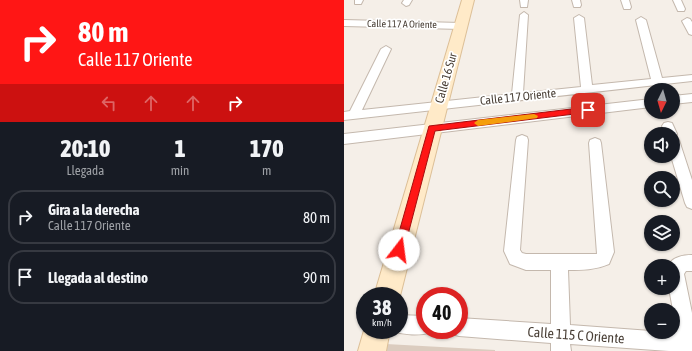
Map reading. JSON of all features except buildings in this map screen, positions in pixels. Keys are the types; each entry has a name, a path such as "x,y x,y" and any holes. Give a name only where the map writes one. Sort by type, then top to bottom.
{"street":[{"name":"Calle 16 Sur","path":"388,287 468,0"},
{"path":"677,0 681,9"},
{"path":"517,97 524,7"},
{"path":"580,18 587,89"},
{"path":"641,20 656,81"},
{"path":"687,21 692,32"},
{"name":"Calle 117 A Oriente","path":"344,23 461,26"},
{"path":"349,116 386,49"},
{"name":"Calle 117 Oriente","path":"349,116 692,78"},
{"path":"680,99 692,98"},
{"name":"Calle 117 Oriente","path":"344,139 644,103"},
{"path":"522,140 512,251 516,259 526,262 596,262 603,259 606,252 595,143"},
{"path":"680,163 692,203"},
{"path":"559,262 561,342"},
{"path":"690,343 675,274 676,268 684,263 692,263"},
{"name":"Calle 115 C Oriente","path":"468,328 561,342 690,343"},
{"path":"372,351 375,339"}],"slow traffic":[{"path":"478,123 534,116"}],"route":[{"path":"399,250 432,128 588,110"}]}
